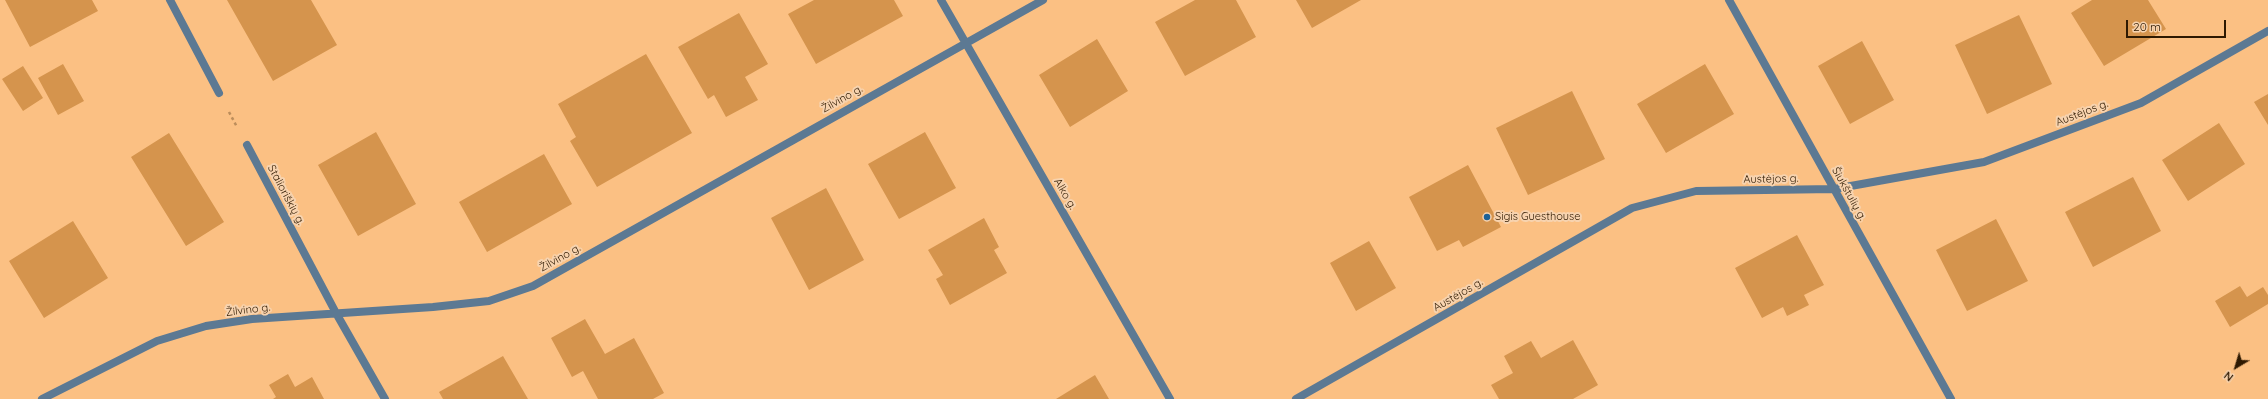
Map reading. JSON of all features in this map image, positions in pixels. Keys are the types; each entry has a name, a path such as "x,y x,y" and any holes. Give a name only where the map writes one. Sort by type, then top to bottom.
{"street":[{"path":"170,0 220,93"},
{"name":"Alko g.","path":"941,0 964,43 1170,399"},
{"name":"Žilvino g.","path":"42,399 157,342 206,326 252,319 433,308 489,301 533,286 1043,0"},
{"name":"Šiukštulių g.","path":"1729,0 1952,399"},
{"name":"Austėjos g.","path":"1296,399 1632,208 1696,191 1834,189 1984,162 2141,103 2268,31"},
{"name":"Stalioriškių g.","path":"247,145 336,313 385,399"}],"path":[{"path":"220,93 247,145"}],"building":[{"path":"5,0 92,0 98,11 30,47"},
{"path":"227,0 311,0 337,45 273,81"},
{"path":"814,0 894,0 903,16 816,64 788,14"},
{"path":"1195,0 1236,0 1256,37 1185,76 1155,22"},
{"path":"1296,0 1361,0 1312,28"},
{"path":"2092,0 2148,0 2166,29 2104,66 2071,13"},
{"path":"739,13 768,64 745,77 758,100 726,117 714,95 708,99 678,47"},
{"path":"2019,15 2052,84 1987,114 1955,45"},
{"path":"1097,39 1128,91 1070,127 1039,75"},
{"path":"1862,41 1894,100 1850,124 1818,66"},
{"path":"646,54 692,133 597,187 570,141 576,137 558,104"},
{"path":"63,64 84,101 58,115 38,78"},
{"path":"1705,64 1734,114 1666,153 1637,104"},
{"path":"23,66 43,98 23,111 2,79"},
{"path":"1572,91 1605,159 1528,195 1496,128"},
{"path":"2268,94 2268,125 2254,102"},
{"path":"2219,123 2245,164 2188,201 2162,160"},
{"path":"376,132 416,204 358,236 318,165"},
{"path":"925,132 956,188 899,219 868,164"},
{"path":"169,133 224,222 186,246 131,157"},
{"path":"544,154 572,204 487,252 459,202"},
{"path":"1468,165 1501,227 1463,247 1459,240 1437,251 1409,197"},
{"path":"2133,177 2161,231 2093,267 2065,212"},
{"path":"826,188 864,260 809,290 771,218"},
{"path":"984,218 999,247 994,250 1007,273 950,305 936,279 943,275 928,250"},
{"path":"1996,219 2028,281 1967,311 1936,250"},
{"path":"73,221 108,278 44,318 9,261"},
{"path":"1797,235 1824,285 1804,295 1809,305 1787,316 1783,307 1762,318 1735,268"},
{"path":"1369,241 1396,288 1356,311 1330,263"},
{"path":"2240,286 2247,297 2263,287 2268,295 2268,304 2230,327 2215,301"},
{"path":"585,319 605,354 634,338 664,393 653,399 598,399 583,371 572,377 551,338"},
{"path":"1573,340 1598,385 1573,399 1499,399 1491,385 1513,373 1504,356 1531,341 1541,358"},
{"path":"503,356 528,399 443,399 439,392"},
{"path":"288,374 295,387 312,377 324,399 273,399 276,397 269,385"},
{"path":"1095,375 1109,399 1056,399"}],"place":[{"name":"Sigis Guesthouse","path":"1487,217"}]}
